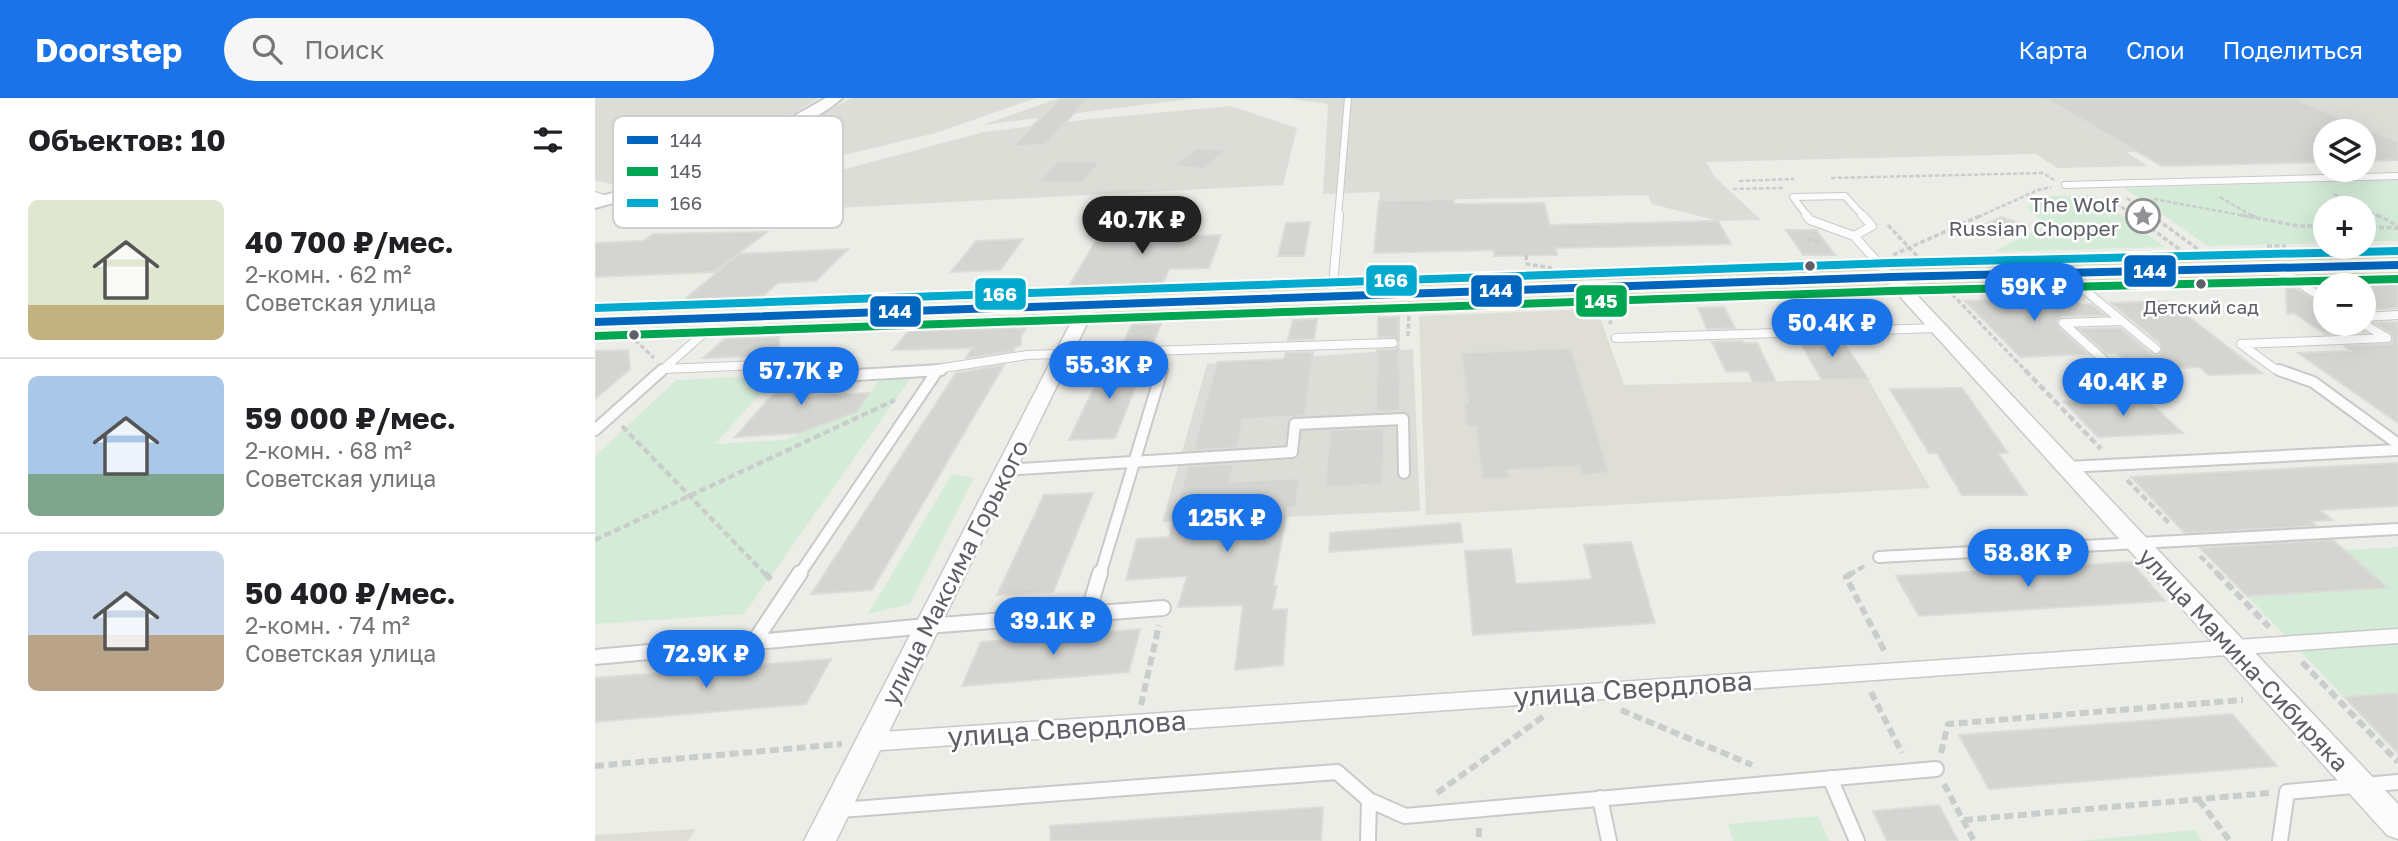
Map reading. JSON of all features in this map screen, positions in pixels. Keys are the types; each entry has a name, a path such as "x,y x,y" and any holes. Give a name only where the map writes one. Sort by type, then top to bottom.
{"main road":[{"path":"595,322 1332,296 1884,269 1935,276 2398,265"}],"street":[{"path":"805,116 835,98"},
{"name":"улица Мамина-Сибиряка","path":"1884,269 2398,825"},
{"name":"улица Максима Горького","path":"820,841 1089,305"},
{"name":"улица Свердлова","path":"868,742 2398,636"}],"lane":[{"path":"1332,296 1348,98"},
{"path":"2065,185 2398,176"},
{"path":"1854,236 1872,226 1845,196 1793,197 1810,219 1854,236 1884,269"},
{"path":"2275,268 2313,292"},
{"path":"2064,273 2155,349"},
{"path":"2376,316 2398,315"},
{"path":"595,430 722,317"},
{"path":"2104,360 2063,323 2122,321"},
{"path":"1616,338 1938,328"},
{"path":"2376,331 2387,338 2241,344 2275,369 2313,382 2398,444"},
{"path":"664,369 851,360 839,376 937,371 1027,355 1393,343"},
{"path":"1088,613 1163,368"},
{"path":"754,642 937,371"},
{"path":"1005,470 1293,452 1295,424 1403,419 1404,473"},
{"path":"2067,467 2398,450"},
{"path":"1879,557 2398,529"},
{"path":"595,657 1163,607"},
{"path":"835,810 1337,772 1370,800 1405,816 1936,769"},
{"path":"1830,778 1857,841"},
{"path":"2280,841 2287,792 2398,782"},
{"path":"1600,799 1609,841"},
{"path":"1368,841 1370,800"}],"path":[{"path":"1822,179 2043,173 2065,185"},
{"path":"1739,181 1794,179"},
{"path":"2195,182 2256,218"},
{"path":"2090,184 2184,252"},
{"path":"1884,269 1910,249 2038,190 2065,185"},
{"path":"1733,190 1795,190"},
{"path":"2133,195 2119,193 2203,252"},
{"path":"2147,198 2299,226 2313,226"},
{"path":"2376,215 2398,227"},
{"path":"2376,228 2398,227"},
{"path":"1892,229 2398,762"},
{"path":"635,340 664,369"},
{"path":"595,540 929,384"},
{"path":"612,415 786,595"},
{"path":"1879,557 1846,577 1894,670"},
{"path":"1137,723 1163,607"},
{"path":"1861,672 1911,771"},
{"path":"1405,816 1577,692"},
{"path":"1975,841 1936,769 1948,724 2242,700"},
{"path":"1615,708 1754,766"},
{"path":"595,766 868,742"},
{"path":"1963,820 2287,792"},
{"path":"2199,799 2230,841"}],"shaded area":[{"path":"595,98 819,98 789,116 613,116 613,184 595,181"},
{"path":"851,98 1036,98 936,133 843,155 843,116 820,116"},
{"path":"1059,98 1198,98 983,125"},
{"path":"1285,98 2398,98 2398,145 2376,136 2376,119 2313,119 2313,147 2126,152 2148,166 2057,168 2036,154 1706,162 1715,177 1761,220 1718,221 1652,204 1648,195 1379,201 1380,192 1323,194 1328,104"},
{"path":"1231,106 1297,128 1283,185 843,208 843,170 984,132"},
{"path":"1597,309 1624,385 1868,379 1930,488 1426,515 1419,316"},
{"path":"1413,349 1420,511 1162,522 1207,364"},
{"path":"696,829 688,841 595,841 595,835"}],"green space":[{"path":"2398,180 2398,241 2376,241 2376,196 2313,196 2313,243 2208,246 2124,188 2376,182"},
{"path":"2094,195 2165,247 1993,252 2046,225 2026,207 2050,196"},
{"path":"777,375 715,444 784,440 856,412 880,379 911,378 744,614 595,624 595,456 676,380"},
{"path":"952,474 974,478 910,604 868,614"},
{"path":"2398,547 2398,693 2344,697 2247,596 2386,588 2344,550"},
{"path":"1818,816 1829,841 1733,841 1728,824"},
{"path":"2195,830 2202,841 2078,841"}],"building":[{"path":"1088,98 1045,145 1013,146 1058,100"},
{"path":"2045,98 2293,98 2343,119 2313,119 2313,162 2162,166"},
{"path":"2376,133 2398,142 2398,160 2376,161"},
{"path":"1196,148 1226,150 1204,169 1173,166"},
{"path":"1057,162 1100,162 1083,182 1038,182"},
{"path":"1454,199 1454,204 1544,203 1550,225 1718,221 1731,244 1555,248 1557,255 1494,256 1494,250 1374,253 1379,201"},
{"path":"2001,217 2028,226 2003,238 1975,229"},
{"path":"1310,222 1304,256 1278,256 1286,223"},
{"path":"1161,225 1155,237 1221,235 1209,268 1169,269 1163,283 1069,286 1104,227"},
{"path":"1786,230 1816,230 1835,255 1803,255"},
{"path":"767,232 714,272 595,277 595,243 643,241 653,234"},
{"path":"1023,239 1000,270 951,272 976,241"},
{"path":"848,249 816,281 778,283 763,296 684,300 739,254"},
{"path":"2398,284 2398,308 2376,309 2376,285"},
{"path":"2286,288 2294,288 2313,299 2313,326 2294,313 2287,314"},
{"path":"2071,296 2081,305 2091,304 2105,315 2063,316 2057,320 2059,328 2088,354 2020,357 1965,301"},
{"path":"2168,301 2262,373 2209,375 2200,367 2139,370 2116,353 2106,353 2079,329 2120,328 2152,354 2158,355 2162,351 2161,344 2111,303"},
{"path":"1819,304 1833,325 1791,326 1779,305"},
{"path":"1724,307 1735,328 1707,329 1698,308"},
{"path":"1378,317 1399,317 1399,341 1393,337 1378,337"},
{"path":"1317,319 1314,339 1288,340 1293,320"},
{"path":"2398,322 2398,423 2298,353 2350,351 2344,346 2390,344 2393,341 2392,334 2376,323"},
{"path":"1161,324 1153,344 1122,345 1132,325"},
{"path":"1026,328 1021,336 1021,346 1015,347 1013,351 966,358 972,348 893,350 909,331"},
{"path":"779,337 780,355 703,358 725,339"},
{"path":"1841,338 1868,379 1822,380 1798,339"},
{"path":"1712,342 1757,343 1776,382 1753,382 1748,371 1726,372"},
{"path":"1399,345 1400,411 1376,412 1377,350 1394,349"},
{"path":"1571,348 1609,473 1582,475 1580,466 1507,470 1509,478 1482,479 1476,426 1466,427 1464,403 1468,403 1461,353"},
{"path":"628,350 630,369 595,399 595,351"},
{"path":"1313,352 1305,416 1243,419 1237,448 1193,450 1217,362 1284,359 1286,353"},
{"path":"1147,358 1115,438 1069,440 1102,371 1110,371 1115,359"},
{"path":"1004,365 872,590 811,594 956,373"},
{"path":"832,370 810,396 870,393 856,412 800,433 735,437 794,371"},
{"path":"1962,388 2008,453 1998,453 2027,495 1962,495 1937,453 1929,453 1890,389"},
{"path":"2145,398 2183,433 2098,437 2064,402"},
{"path":"1384,428 1383,484 1325,487 1330,430"},
{"path":"2398,463 2398,506 2320,510 2332,520 2311,521 2316,526 2185,533 2131,477"},
{"path":"1234,464 1230,482 1299,478 1296,508 1288,508 1273,586 1277,586 1272,610 1287,609 1283,665 1235,670 1243,605 1178,607 1187,576 1126,580 1137,539 1169,537 1188,466"},
{"path":"1093,493 1053,592 997,595 1044,495"},
{"path":"1460,523 1463,542 1329,552 1330,533"},
{"path":"2333,540 2388,588 2247,596 2200,548"},
{"path":"1631,542 1655,623 1473,635 1465,551 1511,549 1516,584 1592,579 1584,545"},
{"path":"2131,562 2165,601 1919,616 1896,576"},
{"path":"1140,629 1129,672 962,686 981,642"},
{"path":"831,659 806,704 595,722 595,678"},
{"path":"2398,693 2398,753 2344,697"},
{"path":"2232,714 2277,766 1989,789 1959,735"},
{"path":"1939,805 1958,841 1887,841 1873,811"},
{"path":"1323,807 1321,841 1051,841 1050,826"}],"transit line":[{"name":"166","path":"595,308 1891,263 2398,251"},
{"name":"144","path":"595,322 1891,277 2398,265"},
{"name":"145","path":"595,336 1891,291 2398,279"}],"place":[{"name":"The Wolf Russian Chopper","path":"2143,216"},
{"name":"Детский сад","path":"2201,284"}]}
